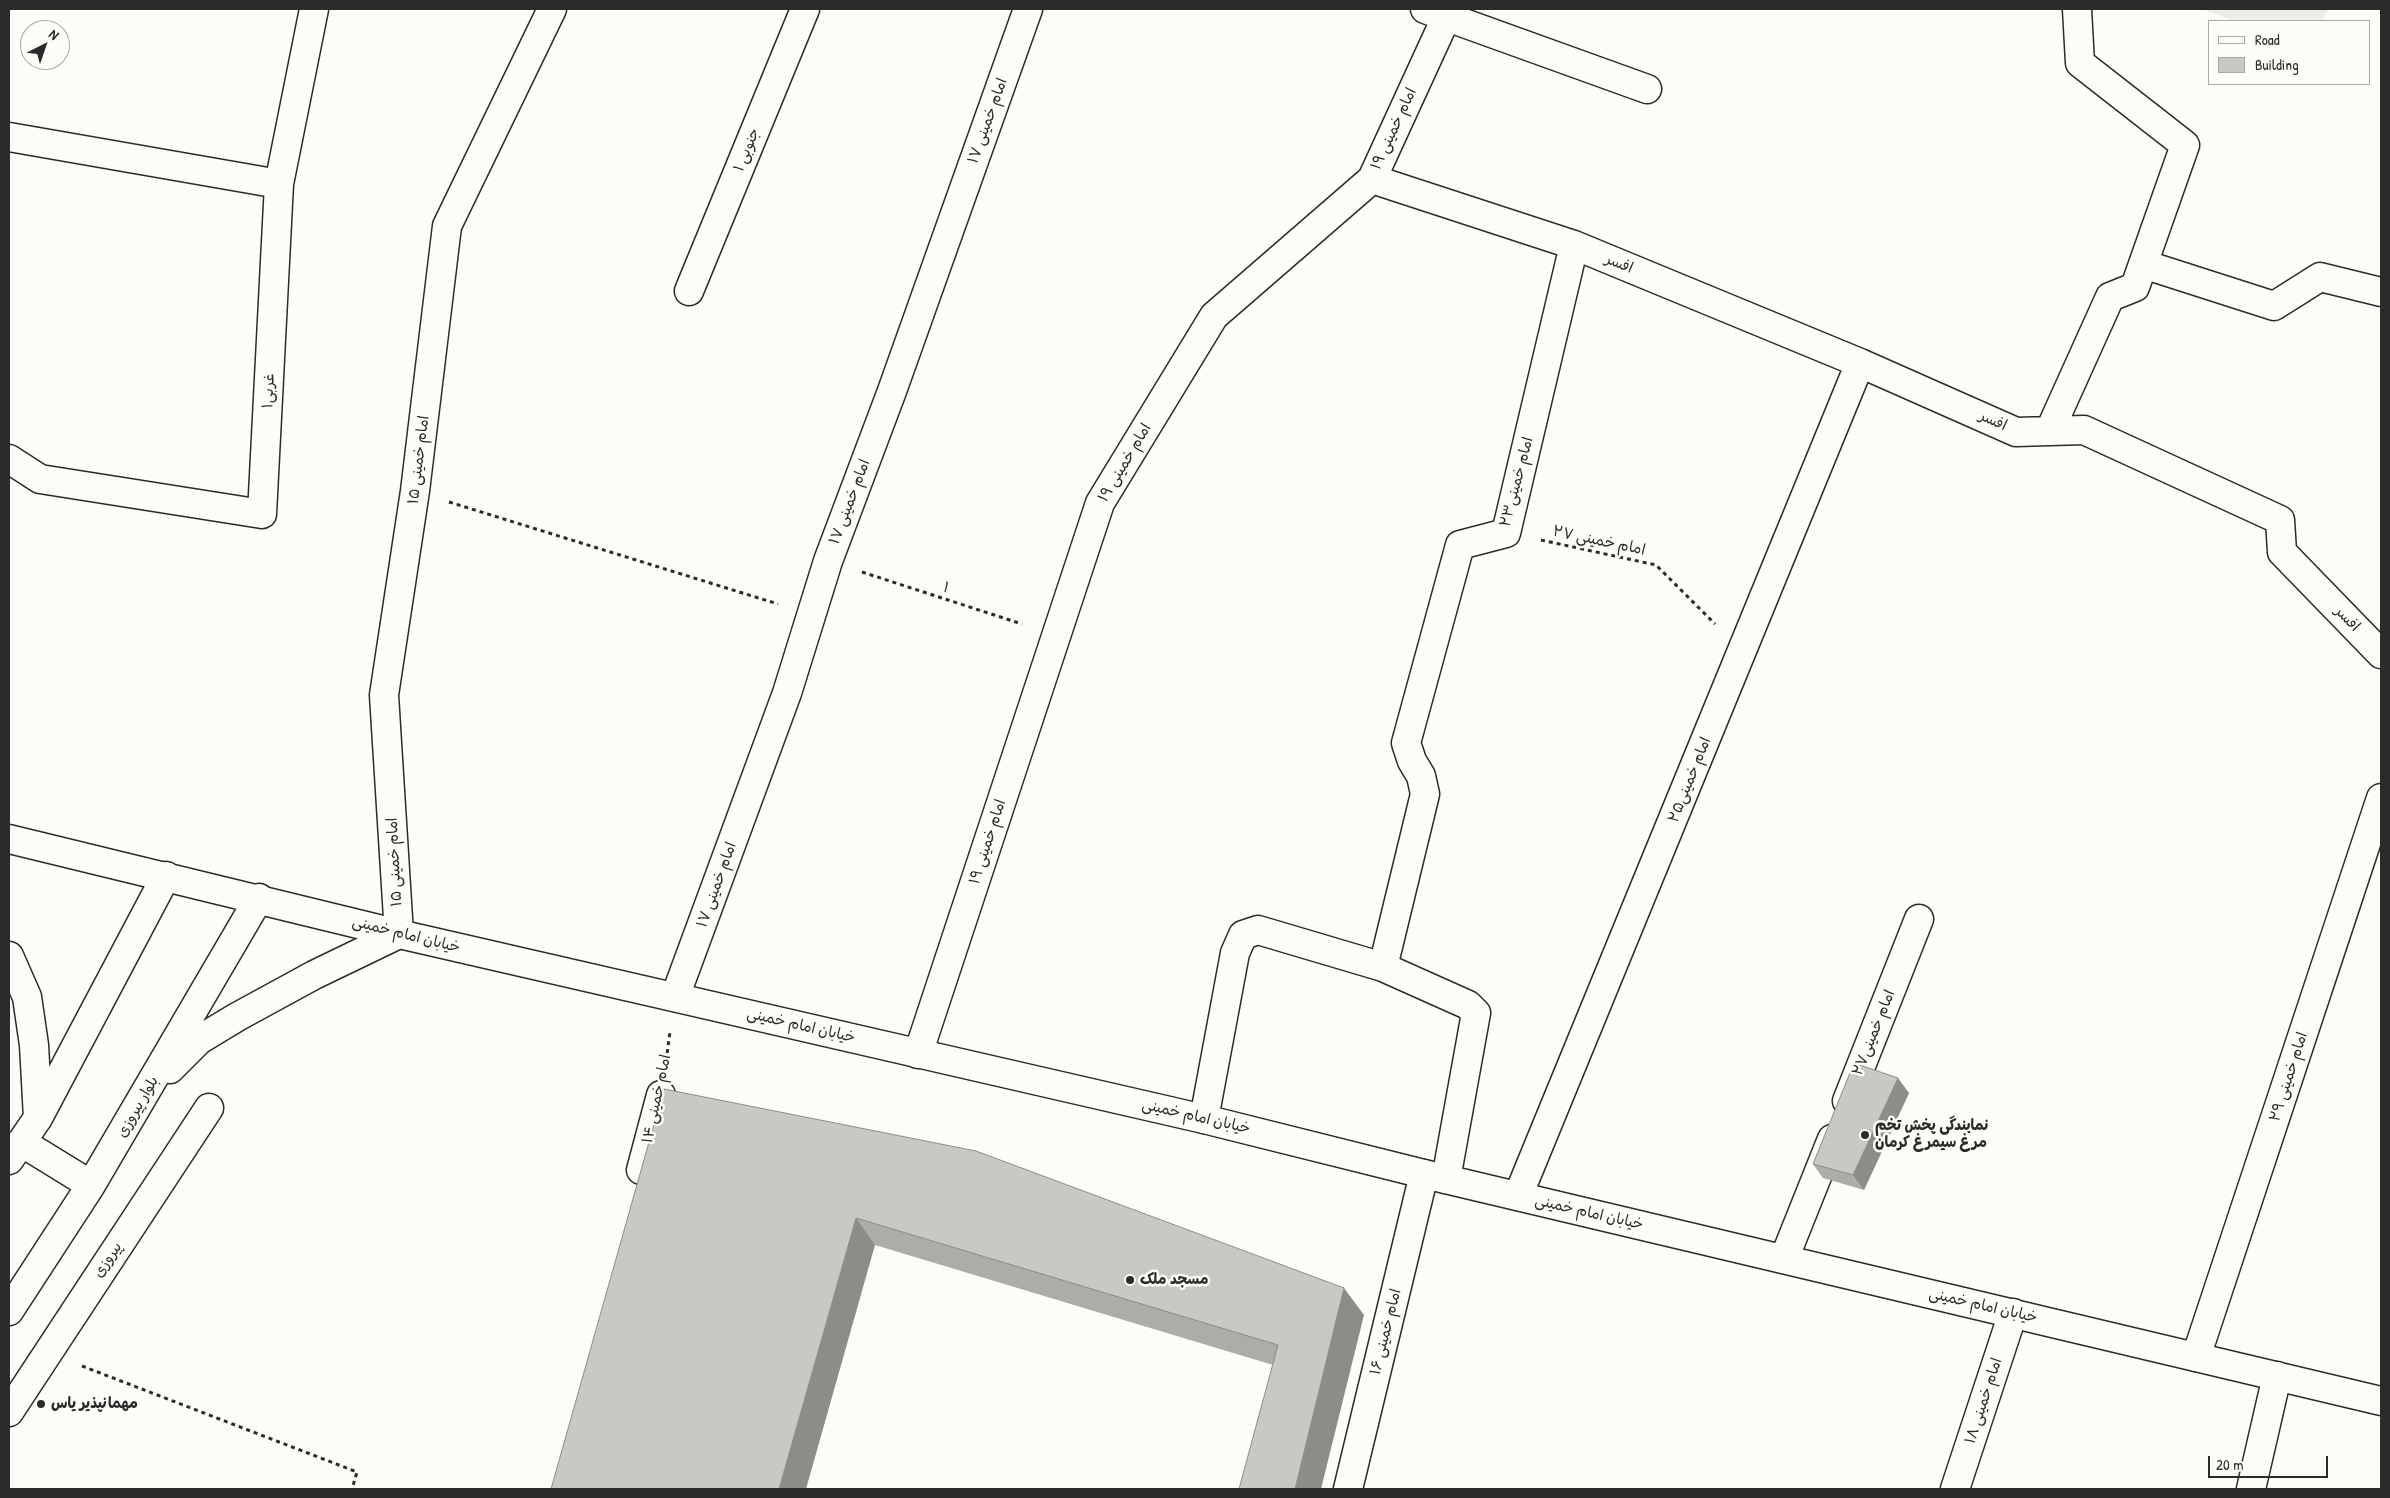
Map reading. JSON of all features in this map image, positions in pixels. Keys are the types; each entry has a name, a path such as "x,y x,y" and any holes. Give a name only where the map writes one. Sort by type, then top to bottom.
{"street":[{"name":"غربی۱","path":"9,459 40,478 262,514 279,184 314,9"},
{"name":"امام خمینی ۱۵","path":"399,934 384,694 415,491 448,226 552,9"},
{"name":"۱ جنوبی","path":"689,291 806,9"},
{"name":"امام خمینی ۱۷","path":"675,997 787,693 828,562 892,390 1028,9"},
{"path":"2050,430 2110,297 2135,286 2185,145 2080,63 2077,9"},
{"path":"1440,12 1647,90"},
{"name":"امام خمینی ۱۹","path":"918,1054 1100,503 1214,316 1372,178 1440,12"},
{"path":"9,137 279,184"},
{"name":"افسر","path":"1372,178 1574,245 1860,363 2016,432 2084,430 2280,520 2282,552 2381,654"},
{"name":"امام خمینی۲۳","path":"1383,967 1426,794 1421,776 1412,761 1406,743 1460,545 1506,533 1574,245"},
{"path":"2143,264 2274,306 2320,277 2381,292"},
{"name":"امام خمینی۲۵","path":"1518,1196 1743,652 1860,363"},
{"name":"امام خمینی ۲۹","path":"2196,1357 2381,798"},
{"name":"خیابان امام خمینی","path":"9,839 259,898 399,934 1204,1119 1435,1177 2381,1400"},
{"path":"91,1186 15,1151 38,1118 166,876"},
{"name":"بلوار پیروزی","path":"9,1311 91,1186 259,898"},
{"name":"امام خمینی۲۷","path":"1784,1259 1919,919"},
{"path":"1204,1119 1235,953 1243,935 1258,930 1383,967"},
{"path":"148,1091 199,1040 314,975 399,934"},
{"path":"9,956 28,997 34,1044 38,1118"},
{"name":"امام خمینی ۱۶","path":"1348,1489 1435,1177 1476,1013 1468,1005 1383,967"},
{"name":"امام خمینی ۱۴","path":"635,1191 661,1095"},
{"name":"پیروزی","path":"9,1412 46,1352 209,1108"},
{"name":"امام خمینی ۱۸","path":"1955,1489 2013,1313"},
{"path":"2251,1489 2277,1376"}],"path":[{"path":"415,491 812,614"},
{"name":"امام خمینی ۲۷","path":"1506,533 1656,564 1743,652"},
{"name":"۱","path":"828,562 1057,636"},
{"name":"امام خمینی ۱۴","path":"661,1095 675,997"},
{"path":"46,1352 357,1472 352,1489"}],"shaded area":[{"path":"2202,9 2328,9 2322,20 2231,20"}],"building":[{"path":"1854,1063 1898,1078 1853,1175 1813,1164"},
{"name":"مسجد ملک","path":"664,1089 976,1151 1344,1288 1295,1489 1239,1489 1278,1345 856,1218 779,1489 551,1489"}],"place":[{"name":"نمایندگی پخش تخم مرغ سیمرغ کرمان","path":"1865,1135"},
{"name":"مسجد ملک","path":"1130,1280"},
{"name":"مهمانپذیر یاس","path":"41,1404"}]}
